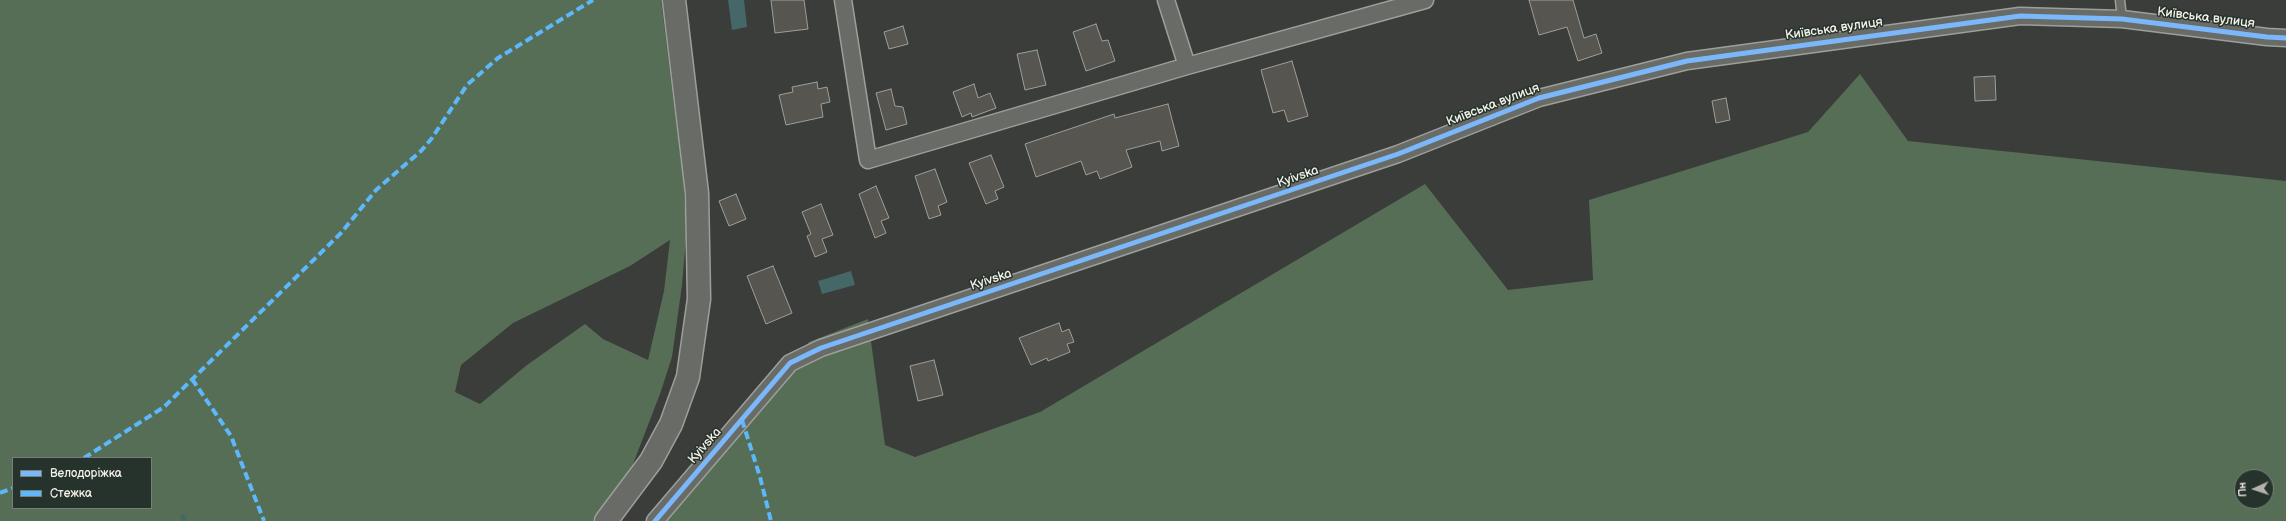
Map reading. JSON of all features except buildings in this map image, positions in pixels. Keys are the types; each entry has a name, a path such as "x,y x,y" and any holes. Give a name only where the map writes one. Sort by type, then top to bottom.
{"main road":[{"path":"606,521 651,461 671,424 688,377 699,299 697,193 674,0"}],"street":[{"path":"843,0 868,160 1187,66 1425,0"},
{"path":"1166,0 1187,66"},
{"name":"Kyivska","path":"655,521 790,363 821,348 1398,154 1539,98 1687,61 1898,31 2020,16 2122,19"},
{"name":"Київська вулиця","path":"2122,19 2286,38"}],"lane":[{"path":"2120,0 2122,19"}],"green space":[{"path":"0,0 661,0 684,187 686,239 682,285 672,357 660,394 633,464 608,506 596,521 0,521","holes":["670,240 664,291 648,360 603,339 585,324 527,365 480,404 455,392 461,365 513,323 630,266"]},
{"path":"1860,74 1908,141 2286,181 2286,521 659,521 809,342 868,319 885,445 915,457 1040,412 1425,184 1508,290 1593,280 1589,200 1808,132"}],"water":[{"path":"728,0 744,0 747,27 732,30"},
{"path":"851,271 855,285 822,294 818,281"}],"waterway":[{"path":"183,517 184,521"}],"marked path":[{"path":"86,457 164,407 341,233 376,190 421,151 432,138 467,85 498,58 593,0"},
{"path":"192,379 231,436 264,521"},
{"path":"742,420 760,477 771,521"},
{"path":"0,493 12,488"}],"cycle path":[{"path":"655,521 790,363 821,348 1398,154 1539,98 1687,61 2020,16 2122,19 2286,38"}]}
